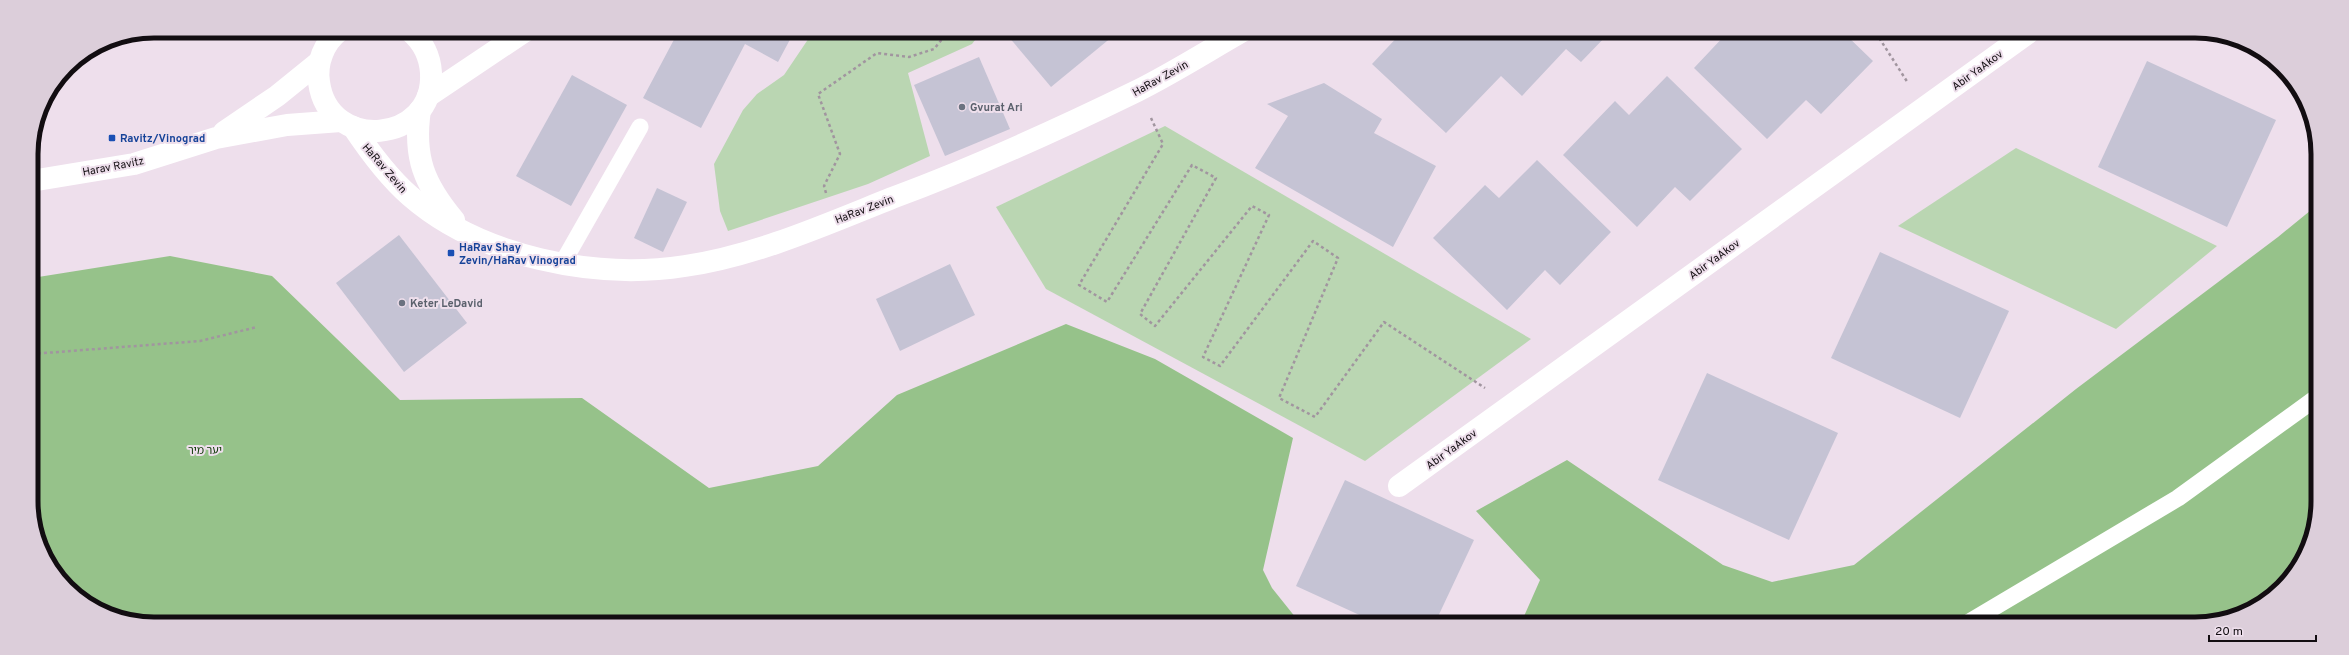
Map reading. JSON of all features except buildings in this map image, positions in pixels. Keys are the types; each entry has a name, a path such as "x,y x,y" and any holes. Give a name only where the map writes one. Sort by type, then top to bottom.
{"street":[{"path":"319,62 324,50 332,38"},
{"name":"HaRav Zevin","path":"417,38 425,49 430,64 431,80 424,103 417,142 420,162 427,182 439,202 463,230"},
{"name":"Harav Ravitz","path":"38,180 134,164 216,138 287,125 347,124 366,131 391,130 410,120 424,103 515,38"},
{"name":"HaRav Zevin","path":"319,62 318,75 322,98 347,124 380,164 408,194 430,211 463,230 509,250 562,264 621,270 685,266 746,252 834,221 972,168 1139,90 1230,38"},
{"name":"Abir YaAkov","path":"1400,486 2021,38"},
{"name":"Harav Ravitz","path":"216,138 277,96 319,62"}],"lane":[{"path":"562,264 640,127"},
{"path":"1978,617 2178,498 2311,402"}],"path":[{"path":"834,221 824,186 840,154 818,94 878,53 909,57 934,49 943,38"},
{"path":"1879,38 1924,108"},
{"path":"1139,90 1163,144 1079,285 1106,302 1192,165 1216,178 1140,314 1155,326 1252,206 1269,215 1203,357 1220,366 1313,242 1338,258 1279,398 1316,417 1384,322 1511,405"},
{"path":"38,354 200,341 257,327"}],"green space":[{"path":"809,38 976,38 972,44 908,73 930,156 868,184 728,231 720,211 714,164 743,110 757,94 784,75"},
{"path":"1165,126 1531,339 1365,461 1046,289 996,207"},
{"path":"2016,148 2217,246 2116,329 1898,226"},
{"path":"2311,210 2310,516 2305,538 2299,552 2287,572 2266,593 2240,608 2218,615 2203,617 1524,617 1540,580 1476,511 1567,460 1723,565 1772,582 1854,565 2076,389 2278,237"},
{"name":"יער מיר","path":"170,256 272,276 400,400 582,398 709,488 818,466 897,395 1066,324 1155,359 1293,438 1263,570 1272,588 1295,617 146,617 131,615 109,608 96,601 83,593 72,583 62,572 54,559 47,546 40,524 38,509 38,277"}],"place":[{"name":"Gvurat Ari","path":"962,107"},
{"name":"Ravitz/Vinograd","path":"112,138"},
{"name":"HaRav Shay Zevin/HaRav Vinograd","path":"451,253"},
{"name":"Keter LeDavid","path":"402,303"}]}
